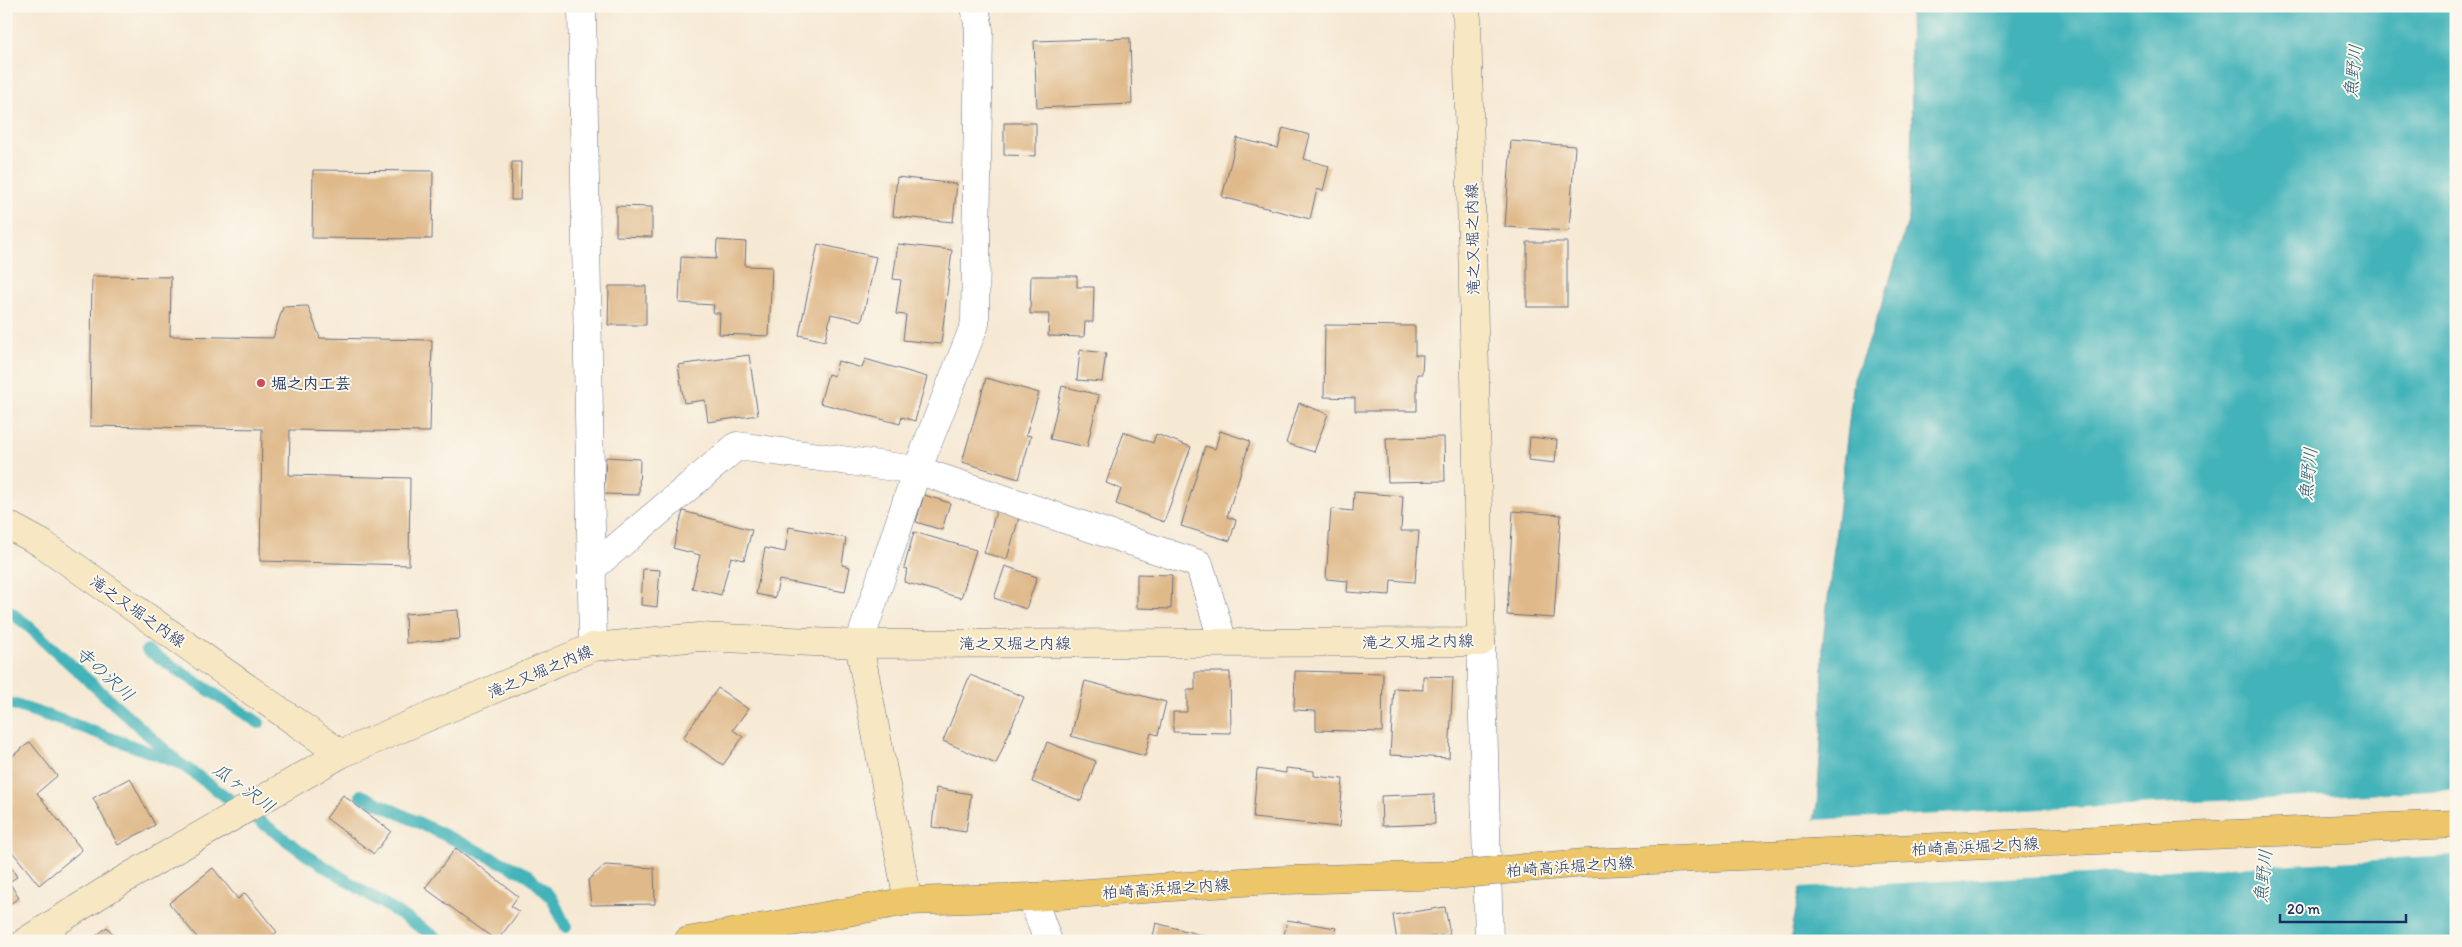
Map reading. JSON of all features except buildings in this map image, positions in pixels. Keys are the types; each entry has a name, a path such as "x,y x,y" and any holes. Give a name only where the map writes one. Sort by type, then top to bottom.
{"main road":[{"name":"滝之又堀之内線","path":"6,524 43,544 341,754 594,647 699,637 859,644 1481,642 1467,18 1464,6"},
{"path":"859,644 908,900"},
{"path":"26,941 118,883 341,754"},
{"name":"柏崎高浜堀之内線","path":"688,941 908,900 1032,897 1256,881 1453,874 1608,862 2456,824"}],"street":[{"path":"582,6 594,647"},
{"path":"859,644 917,470 975,324 979,30 975,6"},
{"path":"592,568 736,446 917,470 1199,564 1223,642"},
{"path":"1481,642 1489,941"},
{"path":"1032,897 1048,941"}],"water":[{"name":"魚野川","path":"1910,6 2456,6 2456,941 1790,941 1817,805 1822,727 1823,641 1854,379 1883,302 1909,218 1912,125"}],"pier":[{"path":"2456,790 2456,856 1798,888 1811,820"}],"waterway":[{"name":"寺の沢川","path":"6,609 26,624 175,759"},
{"path":"147,650 259,723"},
{"name":"瓜ヶ沢川","path":"6,702 76,725 181,764 308,856 442,941"},
{"path":"361,795 528,875 552,898 566,927"}],"place":[{"name":"堀之内工芸","path":"261,383"}]}
